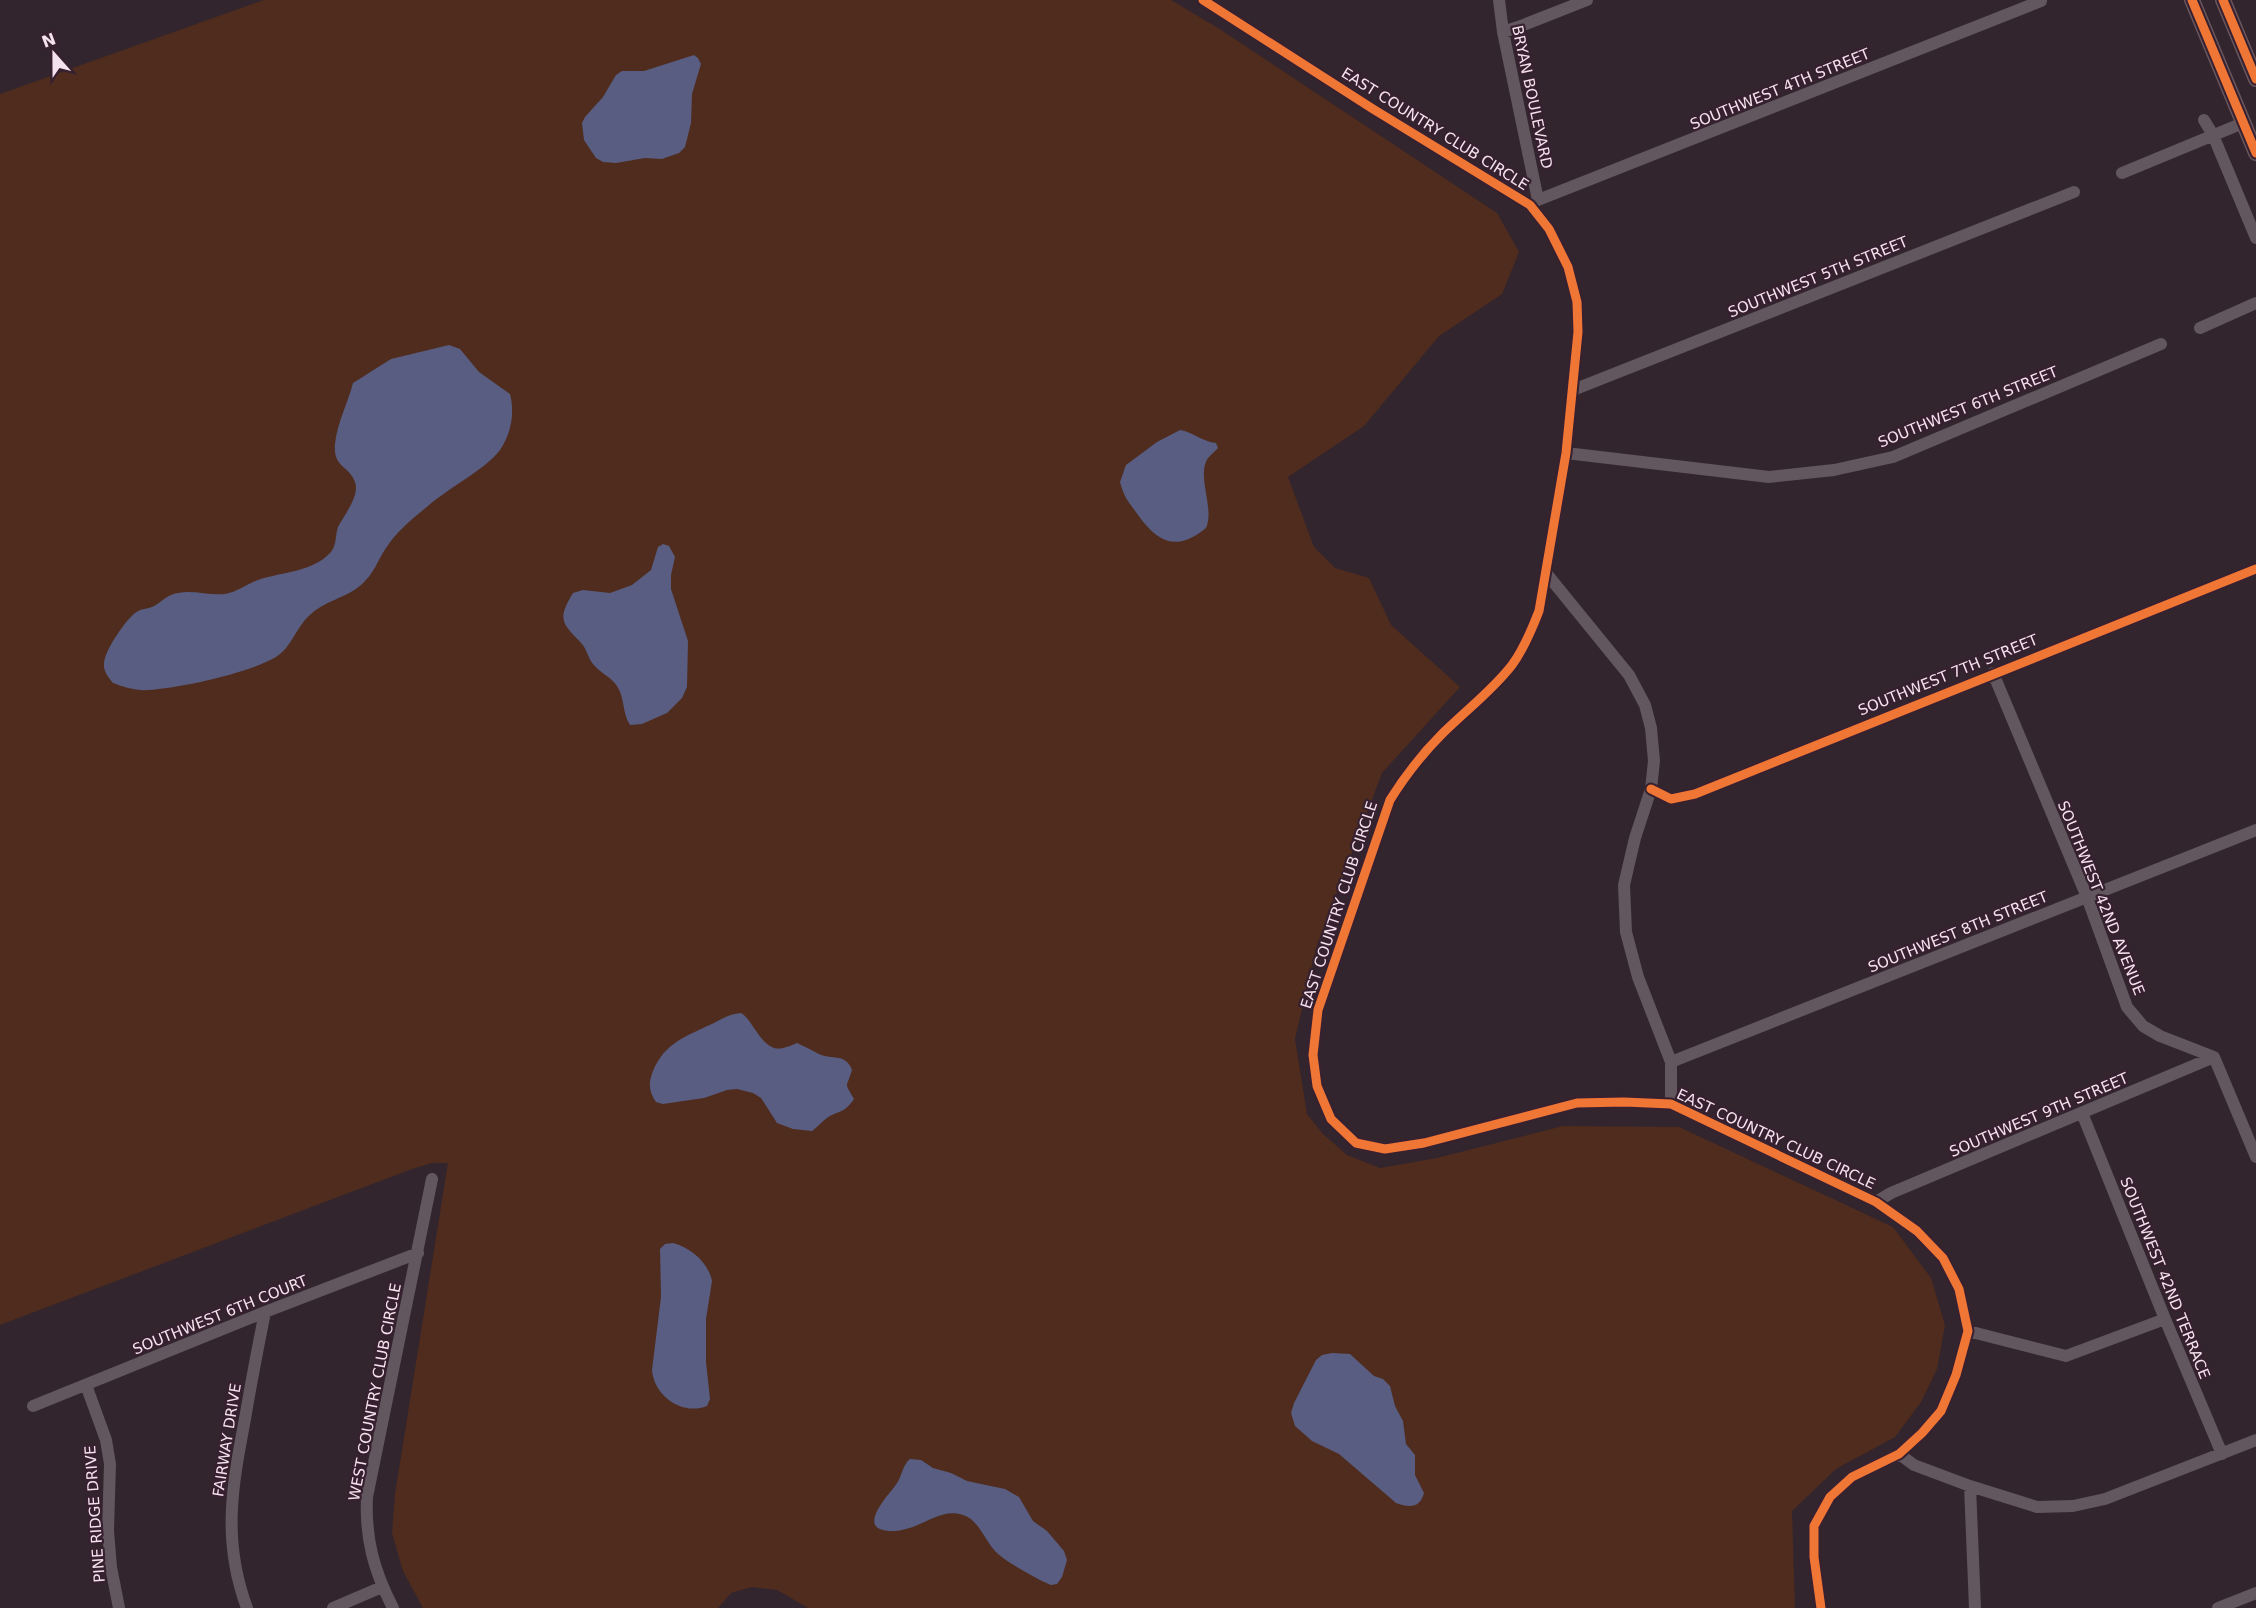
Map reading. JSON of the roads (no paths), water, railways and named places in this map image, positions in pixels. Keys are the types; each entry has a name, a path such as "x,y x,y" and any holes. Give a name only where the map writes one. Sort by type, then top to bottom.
{"main road":[{"path":"2192,0 2256,153"},
{"path":"2223,0 2256,79"}],"street":[{"name":"EAST COUNTRY CLUB CIRCLE","path":"1203,0 1373,109 1534,203 1568,267 1577,302 1578,332 1566,453 1539,610 1530,634 1512,665 1407,772 1390,800 1318,1010 1313,1055 1317,1086 1331,1119 1356,1143 1384,1149 1424,1143 1577,1103 1624,1101 1671,1104 1876,1202 1917,1231 1943,1258 1959,1289 1968,1331 1956,1375 1941,1411 1899,1454 1852,1477 1830,1497 1815,1526 1814,1557 1821,1608"},
{"name":"BRYAN BOULEVARD","path":"1499,0 1534,203"},
{"path":"1503,32 1587,0"},
{"name":"SOUTHWEST 4TH STREET","path":"1534,203 2041,1"},
{"path":"2204,120 2213,135 2256,238"},
{"path":"2122,173 2243,123"},
{"name":"SOUTHWEST 5TH STREET","path":"1573,390 2074,192"},
{"path":"2200,328 2256,303"},
{"name":"SOUTHWEST 6TH STREET","path":"1566,453 1769,477 1834,470 1893,457 2161,344"},
{"name":"SOUTHWEST 7TH STREET","path":"1651,789 1671,799 1695,794 2256,569"},
{"path":"1546,573 1629,675 1645,705 1651,728 1654,761 1651,789 1635,838 1624,885 1626,932 1638,977 1671,1062 1671,1104"},
{"name":"SOUTHWEST 42ND AVENUE","path":"1993,673 2087,897 2127,1007 2143,1026 2160,1036 2214,1057"},
{"name":"SOUTHWEST 8TH STREET","path":"1671,1062 2256,830"},
{"path":"2214,1057 2256,1157"},
{"name":"SOUTHWEST 9TH STREET","path":"1876,1202 1891,1193 2214,1057"},
{"name":"SOUTHWEST 42ND TERRACE","path":"2082,1113 2222,1454"},
{"name":"WEST COUNTRY CLUB CIRCLE","path":"393,1608 382,1587 369,1548 366,1523 367,1497 432,1179"},
{"name":"SOUTHWEST 6TH COURT","path":"33,1406 418,1253"},
{"name":"FAIRWAY DRIVE","path":"247,1608 236,1569 230,1530 233,1483 265,1312"},
{"path":"1968,1331 2066,1356 2165,1319"},
{"name":"PINE RIDGE DRIVE","path":"86,1385 106,1440 110,1464 108,1532 111,1567 119,1608"},
{"path":"1899,1454 1914,1465 2037,1507 2073,1506 2105,1499 2256,1440"},
{"path":"1970,1486 1975,1608"},
{"path":"333,1608 382,1587"},
{"path":"2218,1608 2256,1593"}],"water":[{"path":"694,55 701,64 692,94 691,123 685,147 679,153 662,159 645,158 616,163 603,162 596,158 584,140 582,123 603,97 616,75 622,71 644,71"},
{"path":"449,345 460,349 479,372 510,394 512,416 509,430 504,444 494,457 436,499 405,526 390,542 366,580 349,593 322,606 310,615 286,648 276,657 232,674 162,689 144,690 113,683 104,669 105,657 121,629 137,612 178,593 229,593 258,580 306,568 330,553 335,544 338,527 351,505 356,487 352,476 336,458 335,452 338,428 353,383 391,359"},
{"path":"1180,430 1216,443 1218,448 1208,458 1205,465 1204,483 1208,511 1206,528 1186,540 1177,542 1161,538 1145,525 1128,500 1120,482 1126,465 1157,442"},
{"path":"663,544 669,546 675,557 671,589 688,641 687,687 682,698 667,713 642,724 630,725 617,686 593,664 584,646 566,626 563,616 573,593 583,590 610,593 632,585 651,570 658,547"},
{"path":"741,1013 769,1045 783,1048 797,1043 824,1056 846,1061 852,1070 847,1085 854,1099 844,1110 827,1118 812,1131 793,1129 777,1123 761,1098 753,1093 737,1089 704,1098 663,1104 656,1102 652,1095 650,1080 658,1061 670,1046 727,1016"},
{"path":"673,1243 686,1248 698,1257 707,1268 712,1281 706,1319 706,1362 710,1399 707,1406 698,1408 679,1406 671,1402 658,1388 652,1370 661,1297 660,1249 665,1244"},
{"path":"1350,1354 1374,1376 1383,1379 1390,1386 1395,1406 1403,1421 1406,1444 1415,1455 1415,1475 1424,1493 1420,1502 1414,1506 1396,1503 1339,1454 1312,1441 1295,1426 1291,1413 1294,1403 1316,1360 1322,1355"},
{"path":"910,1459 921,1460 933,1468 967,1481 1005,1489 1019,1497 1033,1521 1047,1531 1064,1551 1067,1560 1062,1577 1057,1584 1051,1585 1045,1582 1001,1556 973,1521 963,1515 956,1513 941,1515 898,1531 886,1531 877,1527 874,1522 878,1509 897,1483"}]}
